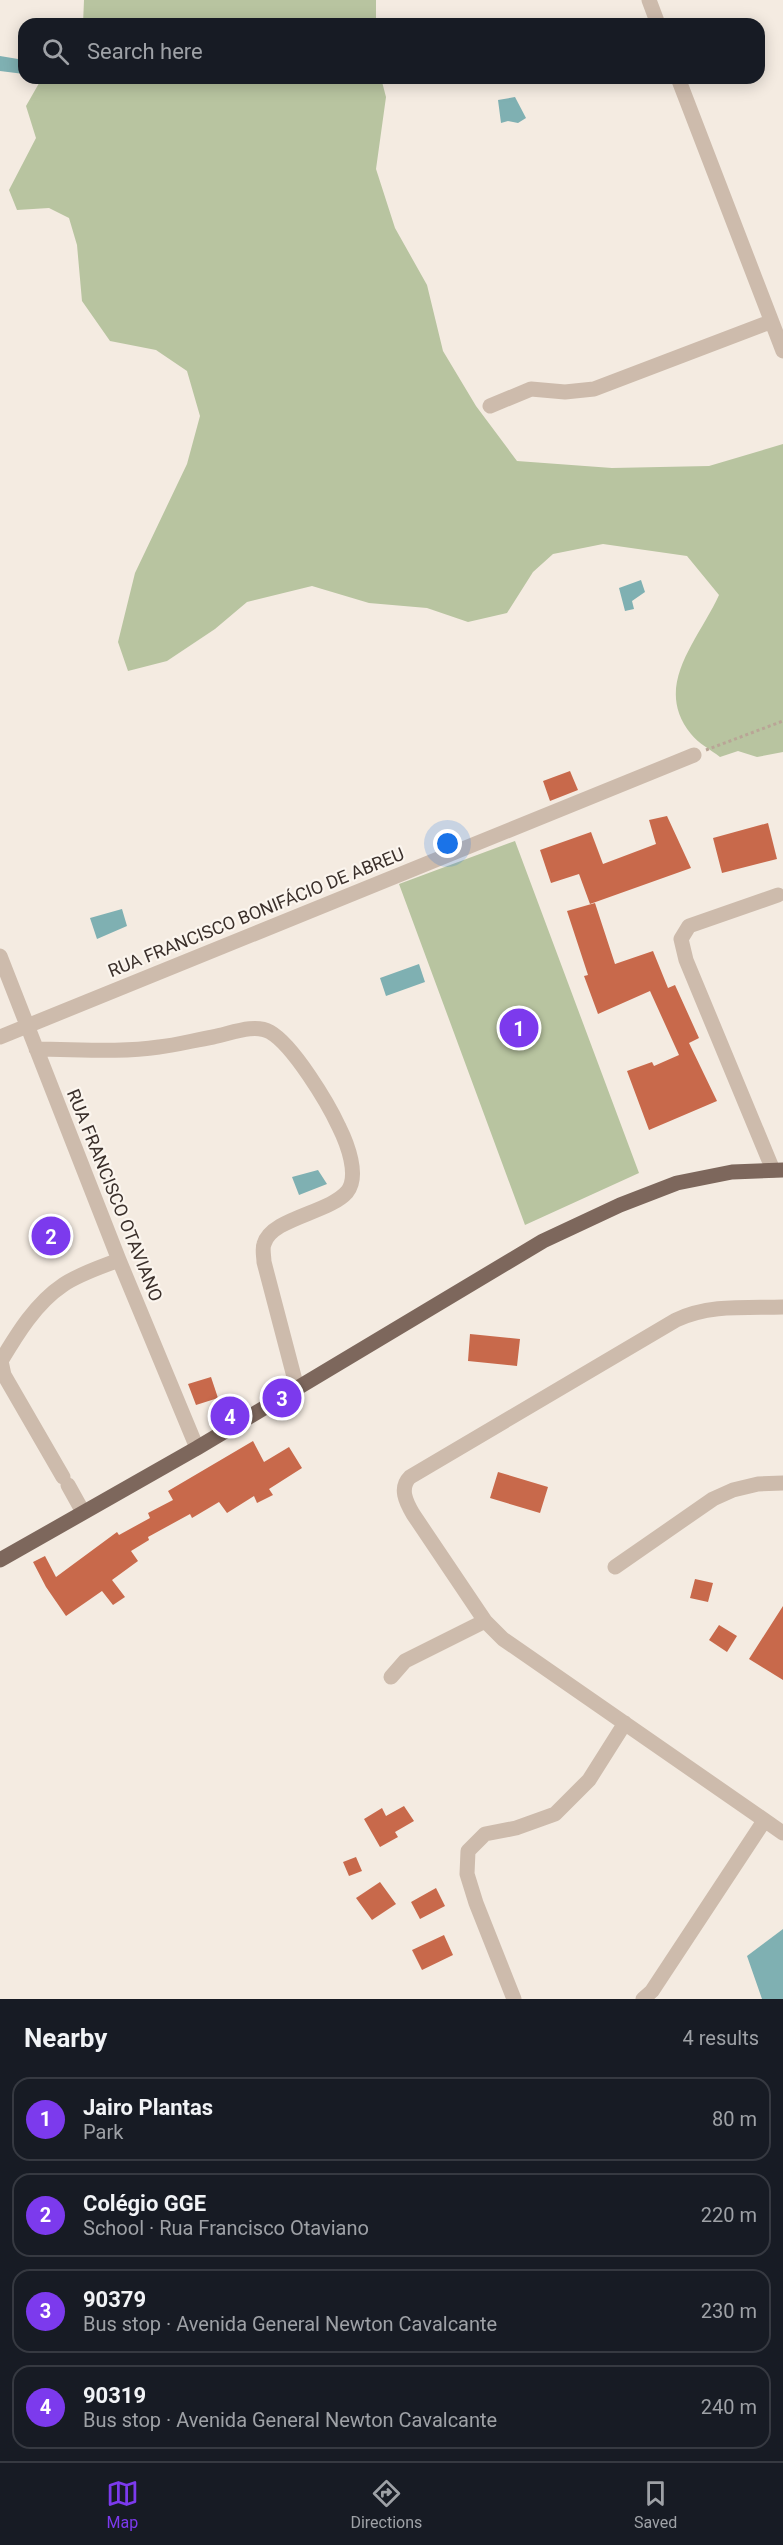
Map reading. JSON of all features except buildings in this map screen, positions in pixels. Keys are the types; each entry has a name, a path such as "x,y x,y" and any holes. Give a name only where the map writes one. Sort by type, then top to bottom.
{"main road":[{"path":"0,1560 197,1448 543,1241 620,1205 677,1183 732,1172 778,1170"}],"street":[{"path":"649,0 656,18"},
{"path":"680,84 783,351"},
{"path":"489,406 531,389 565,392 594,389 770,322"},
{"name":"RUA FRANCISCO BONIFÁCIO DE ABREU","path":"0,1037 694,755"},
{"path":"778,895 689,926 681,939 686,960 778,1170"},
{"name":"RUA FRANCISCO OTAVIANO","path":"0,956 119,1260 197,1448"},
{"path":"36,1048 157,1047 253,1028 270,1032 283,1043 304,1070 328,1105 341,1130 350,1158 352,1177 348,1191 330,1205 283,1225 270,1233 264,1244 264,1262 297,1388"},
{"path":"83,1512 4,1375 1,1361 27,1321 46,1299 64,1284 119,1260"},
{"path":"783,1306 716,1308 687,1315 405,1482 405,1496 412,1514 485,1621 502,1639 783,1833"},
{"path":"615,1568 713,1499 733,1490 758,1484 783,1482"},
{"path":"391,1677 405,1661 485,1621"},
{"path":"514,1999 476,1903 467,1874 468,1851 485,1834 516,1828 555,1814 589,1780 625,1723"},
{"path":"643,1999 652,1991 764,1821"}],"path":[{"path":"694,755 783,721"}],"green space":[{"path":"84,0 376,0 376,18 83,18"},
{"path":"39,84 383,84 386,97 376,169 395,228 427,285 443,351 476,406 517,461 612,468 709,466 783,444 783,752 757,757 738,751 720,757 691,734 680,716 676,698 677,681 691,647 719,595 687,556 603,544 553,554 533,572 507,613 468,622 427,608 369,603 312,586 247,602 215,629 167,661 128,671 118,642 135,573 187,464 200,416 187,371 156,350 110,341 82,301 77,245 69,218 49,208 17,210 9,190 36,138 26,106"},
{"path":"515,841 639,1173 525,1225 399,884"}],"water":[{"path":"0,56 18,59 18,73 0,71"},
{"path":"515,97 526,118 518,123 508,121 501,123 498,100"},
{"path":"641,580 645,592 632,601 634,609 625,611 619,588"},
{"path":"122,909 127,926 97,939 90,918"},
{"path":"419,964 425,982 386,996 380,978"},
{"path":"318,1170 327,1184 299,1195 292,1177"},
{"path":"783,1929 783,1999 762,1999 747,1956"}],"place":[{"name":"Jairo Plantas","path":"519,1028"},
{"name":"Colégio GGE","path":"51,1236"},
{"name":"90379","path":"282,1398"},
{"name":"90319","path":"230,1416"}]}
